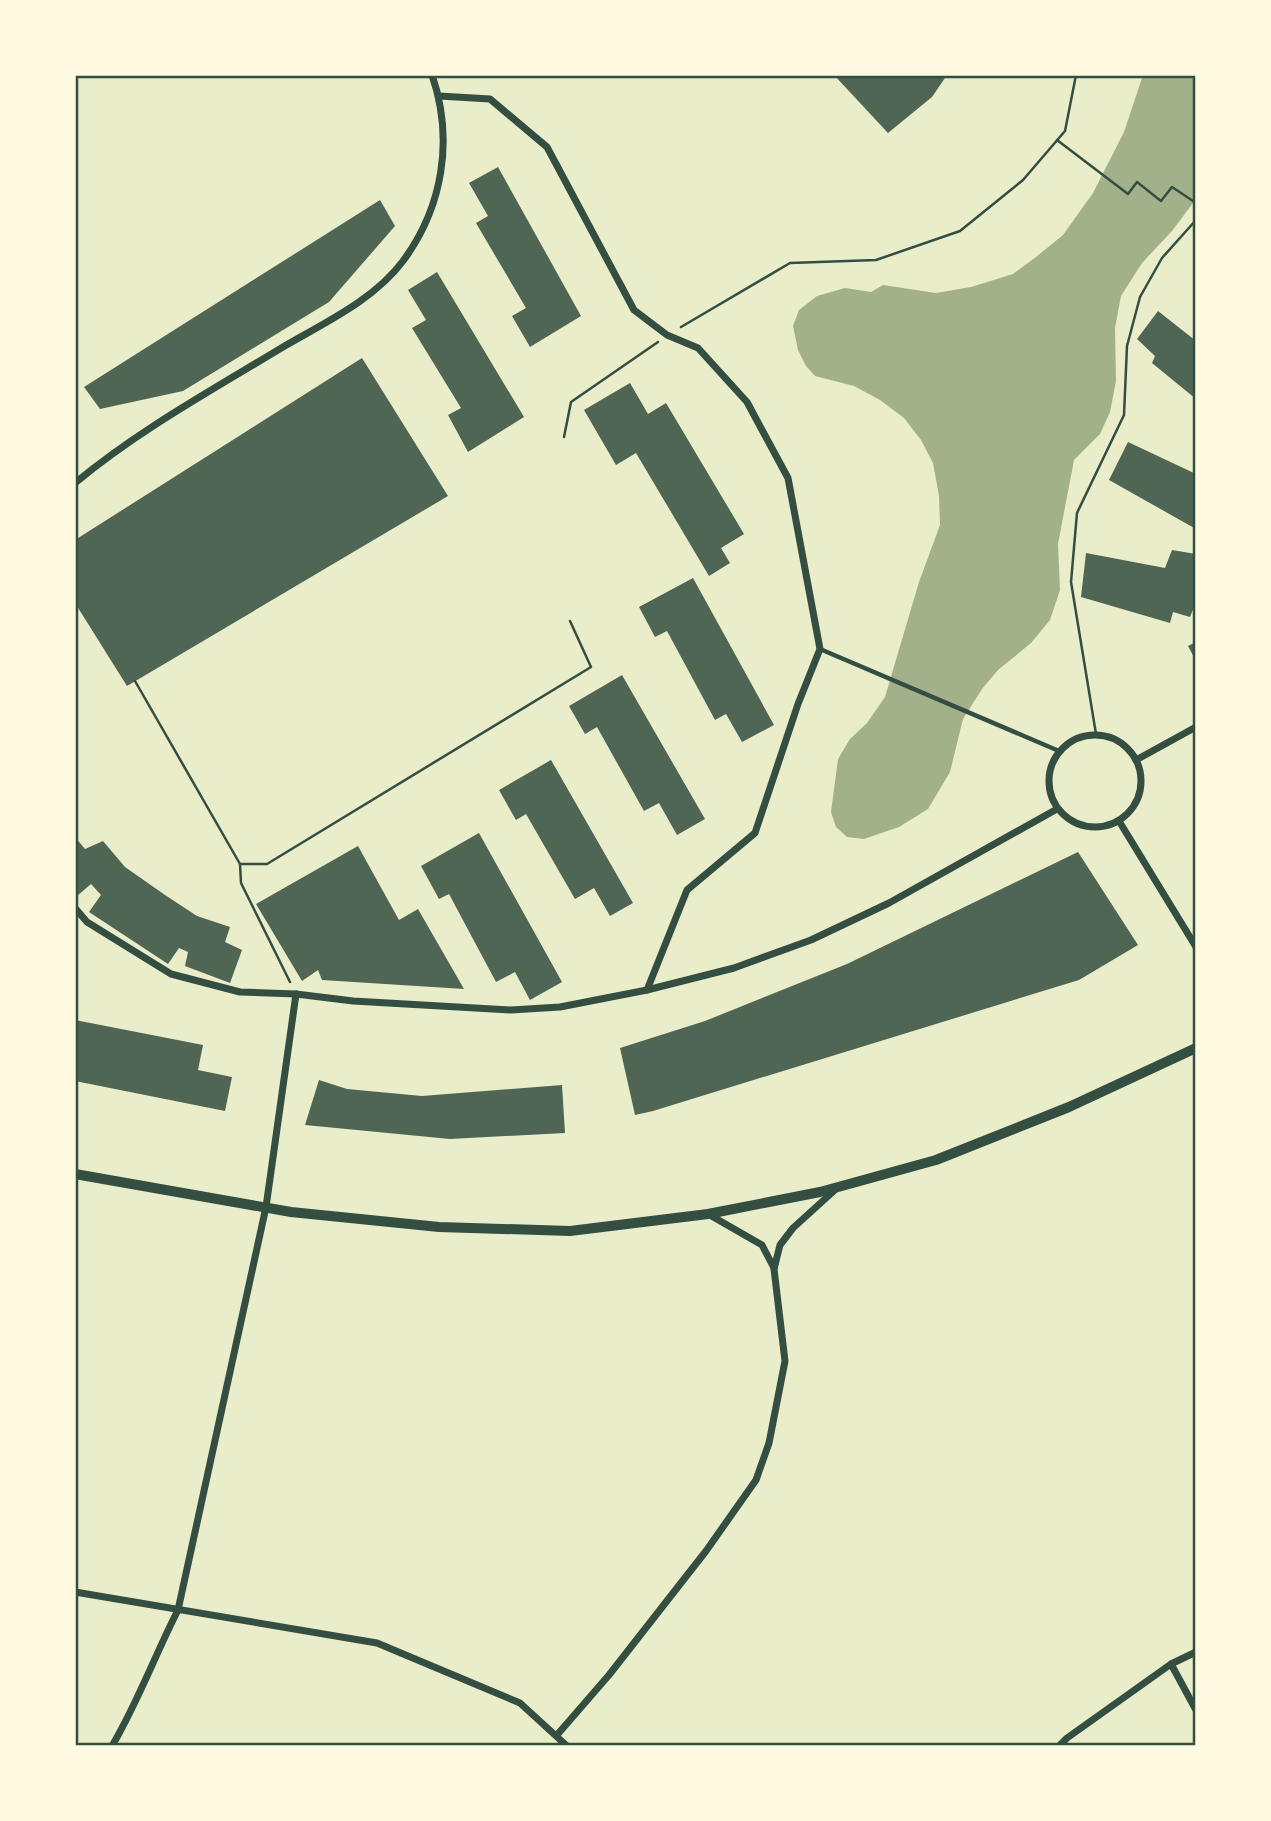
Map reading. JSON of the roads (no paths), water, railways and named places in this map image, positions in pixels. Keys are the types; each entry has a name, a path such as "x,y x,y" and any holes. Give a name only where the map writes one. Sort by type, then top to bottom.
{"street":[{"path":"75,483 146,429 341,313 376,288 402,262 421,232 435,201 443,164 439,96 432,75"},
{"path":"439,96 490,99 547,147 634,310 667,335 698,348 747,402 788,478 820,649 798,704 755,833 687,890 647,990"},
{"path":"1136,760 1196,726"},
{"path":"1096,734 1118,740 1131,751 1141,770 1142,788 1135,806 1126,817 1111,826 1090,828 1070,821 1058,809 1049,785 1050,770 1059,751 1078,738 1096,734"},
{"path":"75,908 87,922 171,974 240,992 511,1010 559,1007 647,990 734,968 811,940 889,903 1058,809"},
{"path":"1119,821 1196,947"},
{"path":"112,1746 134,1709 154,1658 178,1610 266,1207 296,994"},
{"path":"75,1174 292,1212 439,1227 570,1231 708,1214 839,1187 936,1160 1069,1107 1196,1048"},
{"path":"557,1735 609,1675 706,1551 756,1480 769,1443 785,1361 774,1269 780,1245 793,1228 839,1187"},
{"path":"708,1214 761,1245 774,1269"},
{"path":"75,1592 377,1643 520,1703 567,1746"},
{"path":"1059,1746 1171,1664 1196,1652"},
{"path":"1171,1664 1196,1710"}],"lane":[{"path":"820,649 1059,751"}]}
